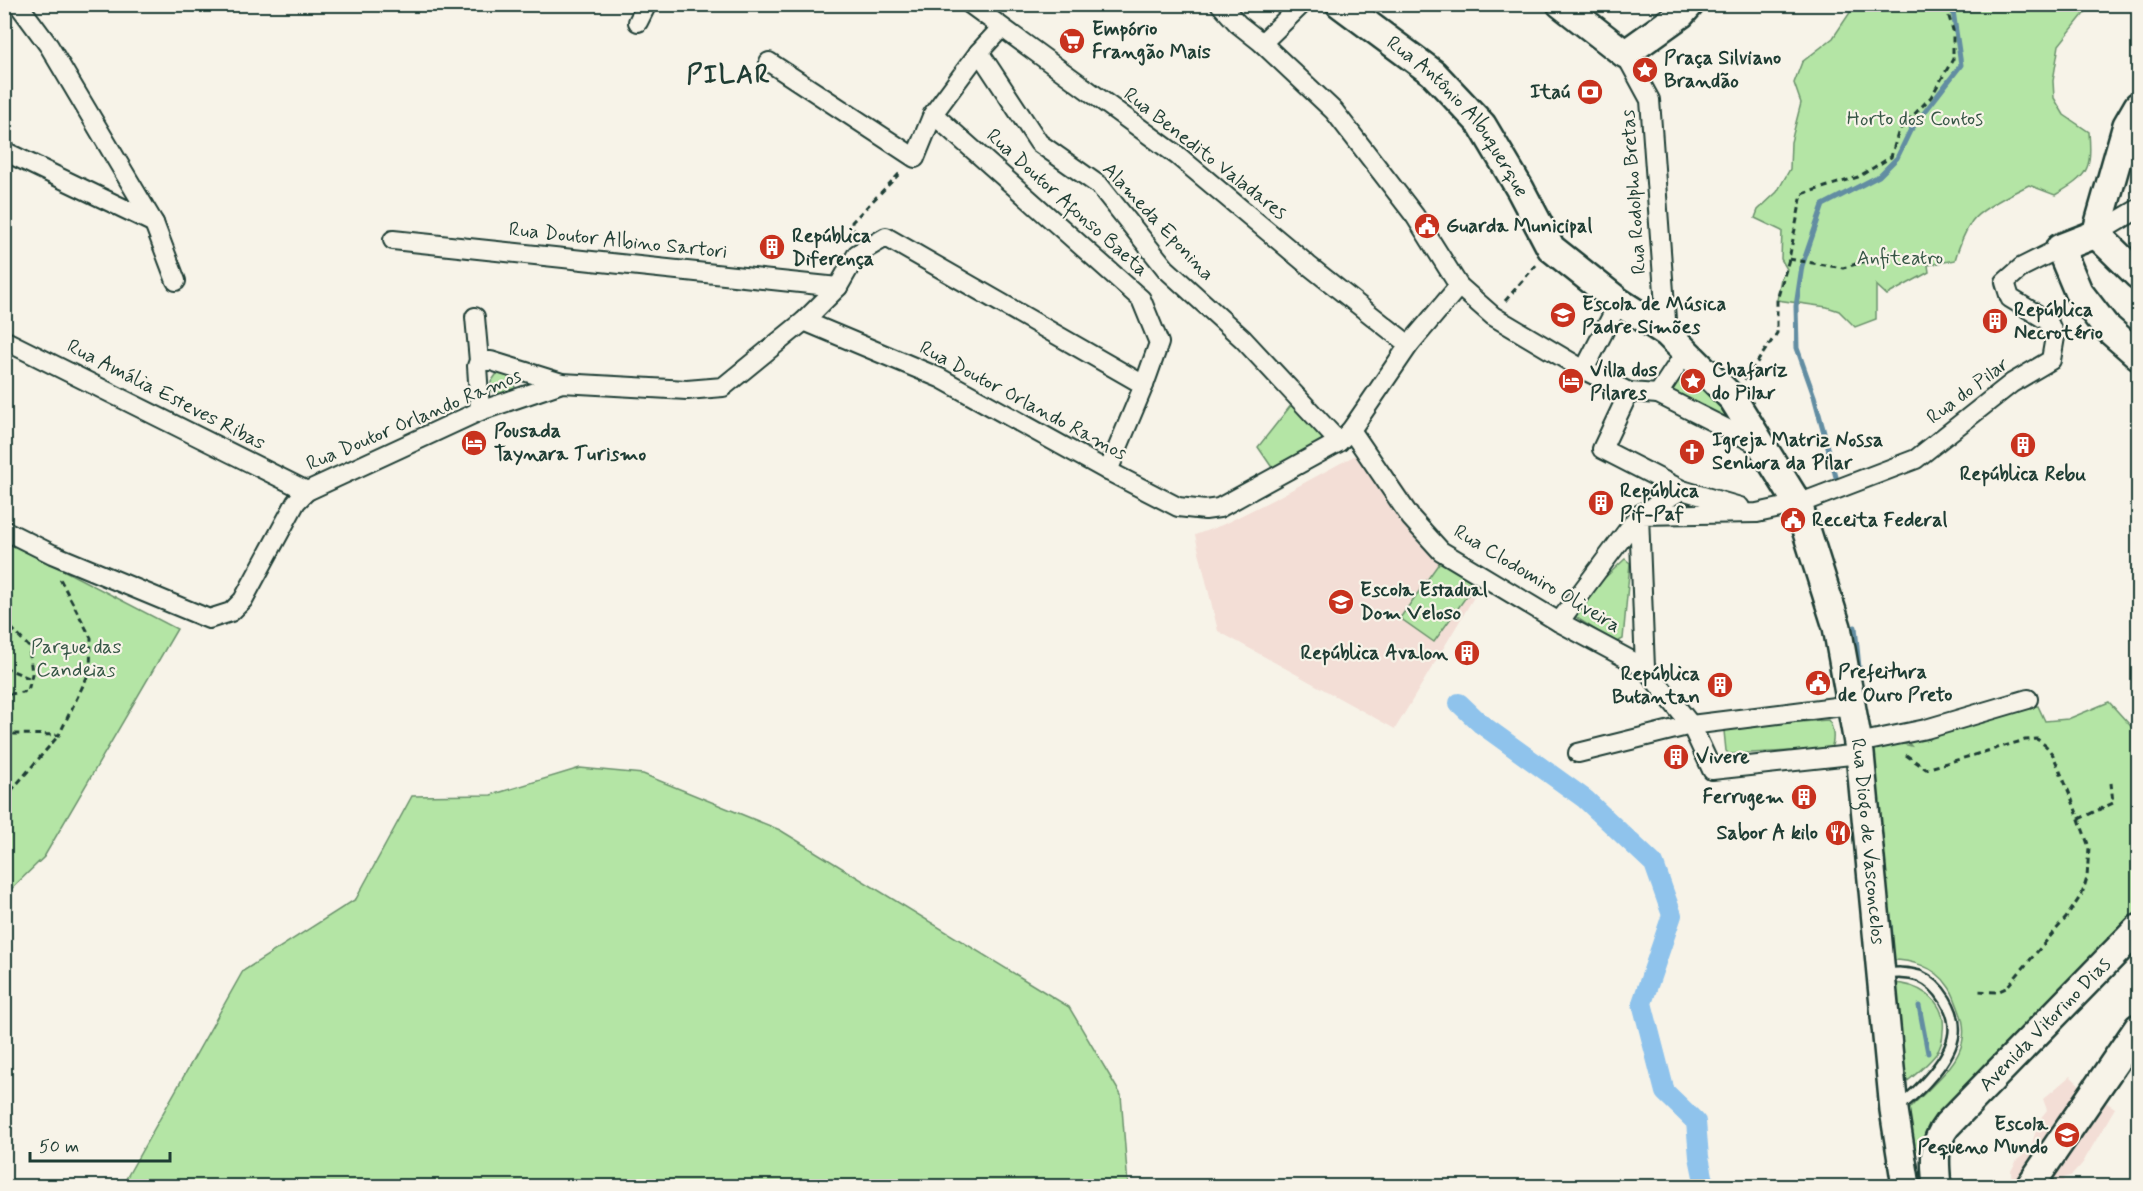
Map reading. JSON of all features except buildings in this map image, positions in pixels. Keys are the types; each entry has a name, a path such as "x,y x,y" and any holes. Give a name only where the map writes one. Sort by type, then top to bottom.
{"street":[{"path":"18,4 49,46 154,223 176,280"},
{"path":"638,22 647,4"},
{"name":"Rua Benedito Valadares","path":"970,4 1178,156 1408,345"},
{"path":"1220,4 1238,24 1262,43 1334,111 1415,216 1459,286 1492,316 1584,370 1629,392 1658,394 1761,445 1768,457"},
{"path":"1262,43 1302,4"},
{"name":"Rua Antônio Albuquerque","path":"1340,4 1433,73 1482,125 1520,189 1551,248 1619,302 1667,333 1733,399"},
{"path":"1560,4 1625,54 1681,14 1690,4"},
{"path":"769,62 915,158 933,114 979,52 1001,28"},
{"name":"Alameda Eponina","path":"979,52 1039,143 1100,186 1166,269 1345,436"},
{"name":"Rua Rodolpho Bretas","path":"1625,54 1650,100 1667,333"},
{"path":"2096,234 2127,125 2139,106"},
{"name":"Rua Doutor Afonso Baeta","path":"933,114 1142,299 1159,343 1108,471"},
{"path":"4,152 154,223"},
{"path":"2139,209 2096,234 2060,248 2078,291 2105,326 2139,355"},
{"path":"2096,234 2139,275"},
{"path":"804,321 838,287 857,254 886,237 1144,385"},
{"name":"Rua Doutor Albino Sartori","path":"393,240 838,287"},
{"name":"Rua do Pilar","path":"1798,504 1916,459 2012,383 2051,360 2055,337 2048,321 2010,298 2006,282 2022,267 2060,248"},
{"path":"1345,436 1408,345 1459,286"},
{"path":"1584,370 1619,302"},
{"path":"475,317 480,411"},
{"name":"Rua Doutor Orlando Ramos","path":"52,554 210,619 231,612 243,600 296,502 307,491 480,411 562,382 687,390 723,387 804,321 940,378 1178,507 1205,510 1219,508 1345,436"},
{"path":"1658,394 1683,356 1667,333"},
{"name":"Rua Amália Esteves Ribas","path":"4,340 307,491"},
{"path":"479,361 491,361 562,382"},
{"path":"1629,392 1602,449 1682,490 1757,513"},
{"name":"Rua Diogo de Vasconcelos","path":"1733,399 1798,504 1837,627 1859,748 1894,1110 1906,1186"},
{"name":"Rua Clodomiro Oliveira","path":"1345,436 1411,518 1441,551 1559,622 1644,668 1691,725 1712,770 1859,748"},
{"path":"1559,622 1639,515 1682,490"},
{"path":"1639,515 1757,513 1798,504"},
{"path":"1639,515 1644,668"},
{"path":"4,530 52,554"},
{"path":"1859,748 2028,699"},
{"path":"1578,753 1691,725 1851,705"},
{"name":"Avenida Vitorino Dias","path":"1937,1186 1935,1149 1939,1136 1947,1125 2139,929"},
{"path":"2030,1186 2139,1028"}],"lane":[{"path":"1882,974 1901,972 1920,977 1935,987 1944,998 1953,1017 1954,1034 1940,1064 1911,1097 1894,1110"}],"path":[{"path":"1733,399 1777,333 1777,300 1790,259 1802,194 1858,177 1891,157 1899,130 1931,97 1953,59 1953,30 1945,4"},
{"path":"857,254 852,222 915,158"},
{"path":"1492,316 1551,248"},
{"path":"1790,259 1843,268 1869,260"},
{"path":"4,799 59,735 90,671 91,638 61,584 52,554"},
{"path":"4,620 29,647 31,679 28,691 4,695"},
{"path":"4,666 31,679"},
{"path":"4,729 15,734 59,735"},
{"path":"1906,755 1926,769 2025,740 2037,739 2053,755 2090,847 2087,878 2082,894 2066,918 2006,988 1997,992 1977,991"},
{"path":"2079,819 2113,803 2111,783"}],"shaded area":[{"name":"Escola Estadual Dom Veloso","path":"1361,452 1372,453 1388,464 1442,542 1489,572 1395,729 1218,631 1195,535 1222,525 1280,496"},
{"name":"Escola Pequeno Mundo","path":"2070,1076 2082,1087 2115,1108 2082,1164 2072,1175 2064,1178 2063,1184 2012,1186 2011,1171 2017,1160 2030,1150 2039,1120 2047,1110 2043,1099"}],"green space":[{"name":"Horto dos Contos","path":"1855,5 2091,5 2059,45 2053,81 2054,98 2064,115 2089,132 2090,155 2086,171 2075,182 2055,195 2029,185 1990,206 1972,221 1955,260 1928,265 1929,272 1887,295 1876,285 1876,319 1855,327 1839,311 1827,307 1777,300 1781,278 1787,269 1781,259 1782,231 1755,218 1758,210 1777,192 1790,169 1791,142 1801,103 1794,83 1802,62 1833,38"},
{"path":"1697,356 1729,409 1723,417 1668,390"},
{"path":"498,372 514,377 515,390 497,396 491,390 491,382"},
{"path":"1296,399 1333,441 1273,469 1258,447"},
{"name":"Parque das Candeias","path":"5,540 177,629 44,857 5,895"},
{"path":"1449,549 1483,573 1434,642 1400,618"},
{"path":"1625,559 1630,563 1623,639 1615,643 1568,612"},
{"path":"2109,702 2138,734 2138,909 2121,933 1932,1127 1917,1151 1914,1173 1906,1137 1906,1114 1944,1074 1958,1055 1964,1033 1963,1021 1951,991 1936,973 1921,965 1887,960 1861,733 1911,746 1906,740 2027,707 2038,706 2045,721 2068,719"},
{"path":"1828,720 1833,734 1830,749 1729,754 1726,751 1724,731 1728,727"},
{"path":"580,768 643,774 780,830 1069,1007 1121,1095 1128,1186 122,1186 243,971 356,899 412,796 491,795"},
{"path":"1888,983 1899,983 1919,989 1928,995 1935,1001 1943,1020 1943,1037 1938,1051 1923,1068 1898,1089"}],"waterway":[{"path":"1836,477 1814,396 1797,348 1796,306 1802,266 1823,205 1879,176 1897,158 1910,131 1961,65 1952,4"},
{"path":"1855,627 1861,688"},
{"path":"1459,703 1481,724 1585,799 1654,864 1672,915 1642,1003 1665,1092 1696,1122 1699,1157 1705,1186"},
{"path":"1889,916 1891,934"},
{"path":"1919,1006 1928,1053"}],"place":[{"name":"Empório Frangão Mais","path":"1072,41"},
{"name":"Praça Silviano Brandão","path":"1645,70"},
{"name":"Itaú","path":"1590,92"},
{"name":"Guarda Municipal","path":"1427,226"},
{"name":"República Diferença","path":"772,247"},
{"name":"Escola de Música Padre Simões","path":"1563,315"},
{"name":"República Necrotério","path":"1995,321"},
{"name":"Villa dos Pilares","path":"1571,381"},
{"name":"Chafariz do Pilar","path":"1693,381"},
{"name":"Pousada Taynara Turismo","path":"474,443"},
{"name":"República Rebu","path":"2023,445"},
{"name":"Igreja Matriz Nossa Senhora da Pilar","path":"1692,452"},
{"name":"República Pif-Paf","path":"1601,503"},
{"name":"Receita Federal","path":"1793,520"},
{"name":"Escola Estadual Dom Veloso","path":"1341,602"},
{"name":"República Avalon","path":"1467,653"},
{"name":"Prefeitura de Ouro Preto","path":"1818,683"},
{"name":"República Butantan","path":"1720,685"},
{"name":"Vivere","path":"1676,757"},
{"name":"Ferrugem","path":"1804,797"},
{"name":"Sabor A kilo","path":"1838,833"},
{"name":"Escola Pequeno Mundo","path":"2067,1135"}],"district":[{"name":"PILAR","path":"729,76"}],"park label":[{"name":"Anfiteatro","path":"1900,258"}]}
